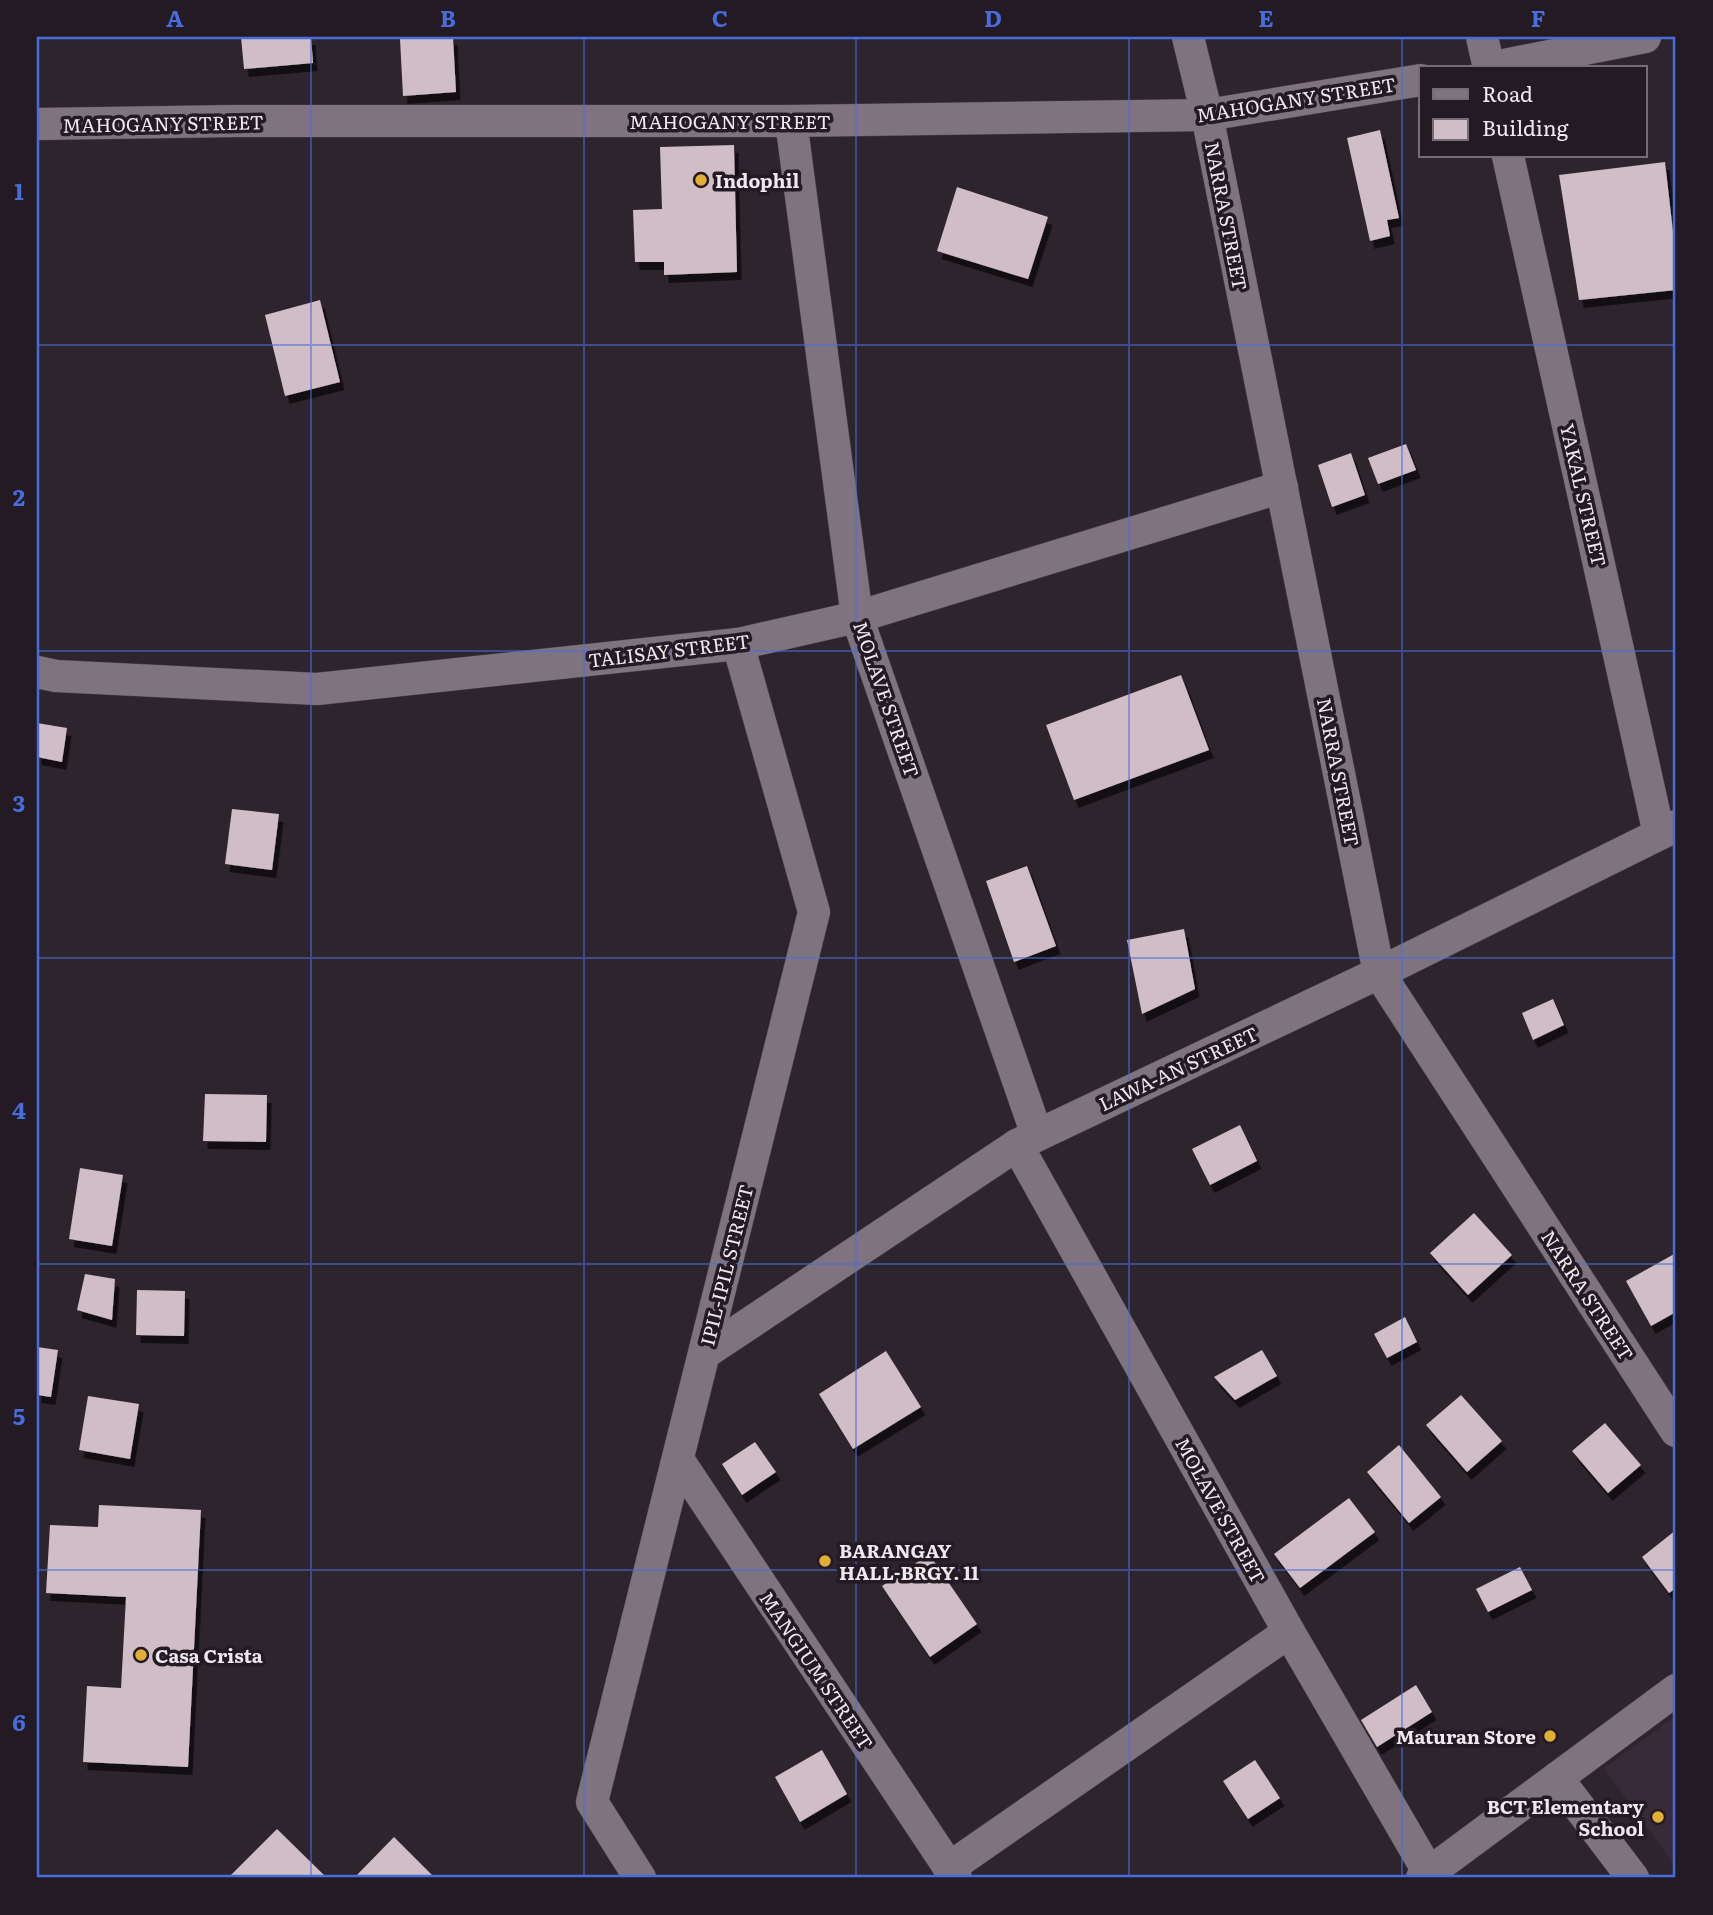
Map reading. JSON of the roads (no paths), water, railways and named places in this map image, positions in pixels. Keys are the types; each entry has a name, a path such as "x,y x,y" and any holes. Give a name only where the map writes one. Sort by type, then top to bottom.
{"street":[{"name":"NARRA STREET","path":"1188,37 1207,115 1379,973 1676,1431"},
{"path":"1482,37 1489,66"},
{"path":"1499,66 1645,37"},
{"name":"MAHOGANY STREET","path":"37,124 236,121 791,121 1207,115 1419,80"},
{"name":"MOLAVE STREET","path":"791,121 857,617 1027,1140 1289,1632 1425,1876"},
{"name":"YAKAL STREET","path":"1508,158 1668,830"},
{"name":"TALISAY STREET","path":"37,672 56,676 317,689 738,644 857,617 1282,487"},
{"name":"IPIL-IPIL STREET","path":"640,1878 592,1802 814,912 738,644"},
{"name":"LAWA-AN STREET","path":"705,1353 1027,1140 1379,973 1668,830"},
{"name":"MANGIUM STREET","path":"679,1461 953,1873"},
{"path":"953,1873 1289,1632"},
{"path":"1425,1876 1676,1690"},
{"path":"1557,1778 1633,1878"}],"place":[{"name":"Indophil","path":"701,180"},
{"name":"BARANGAY HALL-BRGY. 11","path":"825,1561"},
{"name":"Casa Crista","path":"141,1655"},
{"name":"Maturan Store","path":"1550,1736"},
{"name":"BCT Elementary School","path":"1658,1817"}]}
